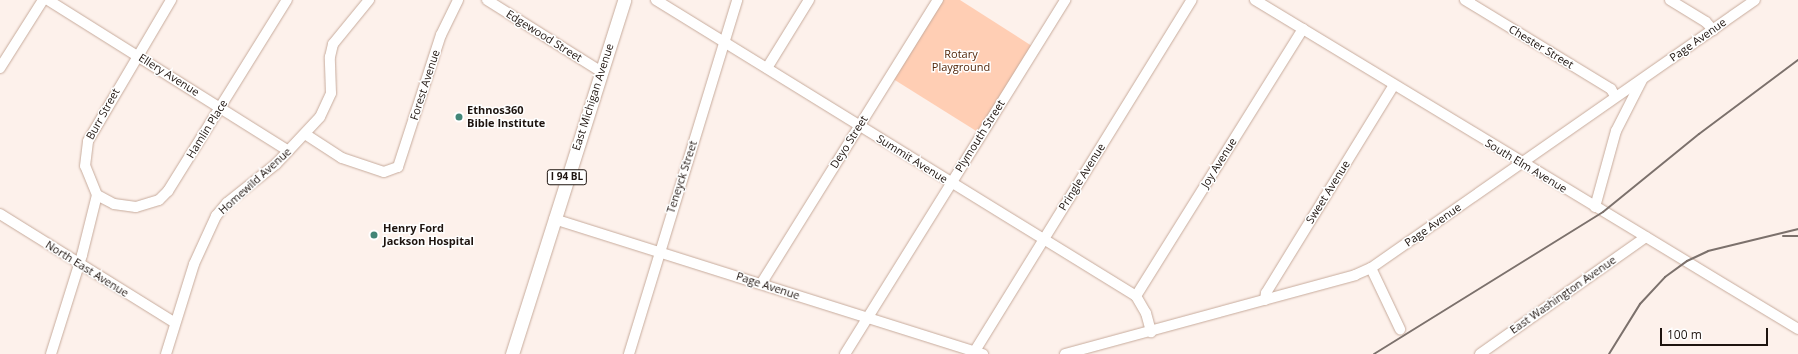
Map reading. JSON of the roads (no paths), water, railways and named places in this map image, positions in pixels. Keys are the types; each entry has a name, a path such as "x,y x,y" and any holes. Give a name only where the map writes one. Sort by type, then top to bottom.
{"main road":[{"name":"East Michigan Avenue","path":"512,354 624,0"}],"street":[{"path":"0,68 43,0"},
{"name":"Ellery Avenue","path":"48,0 289,151"},
{"name":"Burr Street","path":"96,195 85,166 88,141 137,55 171,0"},
{"name":"Hamlin Place","path":"96,195 114,204 136,207 160,200 287,0"},
{"name":"Homewild Avenue","path":"166,354 194,264 216,216 227,203 289,151 305,134 328,105 331,93 330,57 333,44 369,0"},
{"name":"Forest Avenue","path":"305,134 335,156 384,172 393,169 400,162 441,35 458,0"},
{"name":"Edgewood Street","path":"486,0 602,72"},
{"name":"Summit Avenue","path":"656,0 1042,241 1136,296 1146,313 1151,332"},
{"name":"Teneyck Street","path":"629,354 737,0"},
{"path":"767,68 809,0"},
{"name":"Deyo Street","path":"761,284 938,0"},
{"name":"Plymouth Street","path":"845,354 1065,0"},
{"name":"Pringle Avenue","path":"977,353 1042,241 1192,0"},
{"name":"South Elm Avenue","path":"1255,0 1521,163 1798,329"},
{"name":"Chester Street","path":"1465,0 1611,90 1616,96"},
{"path":"1670,0 1706,22 1713,30"},
{"name":"Page Avenue","path":"1065,354 1098,350 1151,332 1355,275 1371,268 1644,76 1755,0"},
{"name":"Joy Avenue","path":"1136,296 1303,29"},
{"path":"1595,207 1616,131 1644,76"},
{"name":"Sweet Avenue","path":"1265,300 1266,293 1394,85"},
{"path":"51,354 79,264 96,195"},
{"name":"North East Avenue","path":"0,214 175,323"},
{"name":"Page Avenue","path":"554,219 868,317 977,353"},
{"name":"East Washington Avenue","path":"1480,354 1646,237"},
{"path":"1371,268 1400,329"}],"railway":[{"path":"1374,354 1603,212 1699,134 1798,60"},
{"path":"1609,354 1640,304 1665,277 1687,261 1708,251 1798,229"},
{"path":"1783,236 1798,236"}],"place":[{"name":"Ethnos360 Bible Institute","path":"459,117"},
{"name":"Henry Ford Jackson Hospital","path":"374,235"}],"park label":[{"name":"Rotary Playground","path":"961,61"}]}
